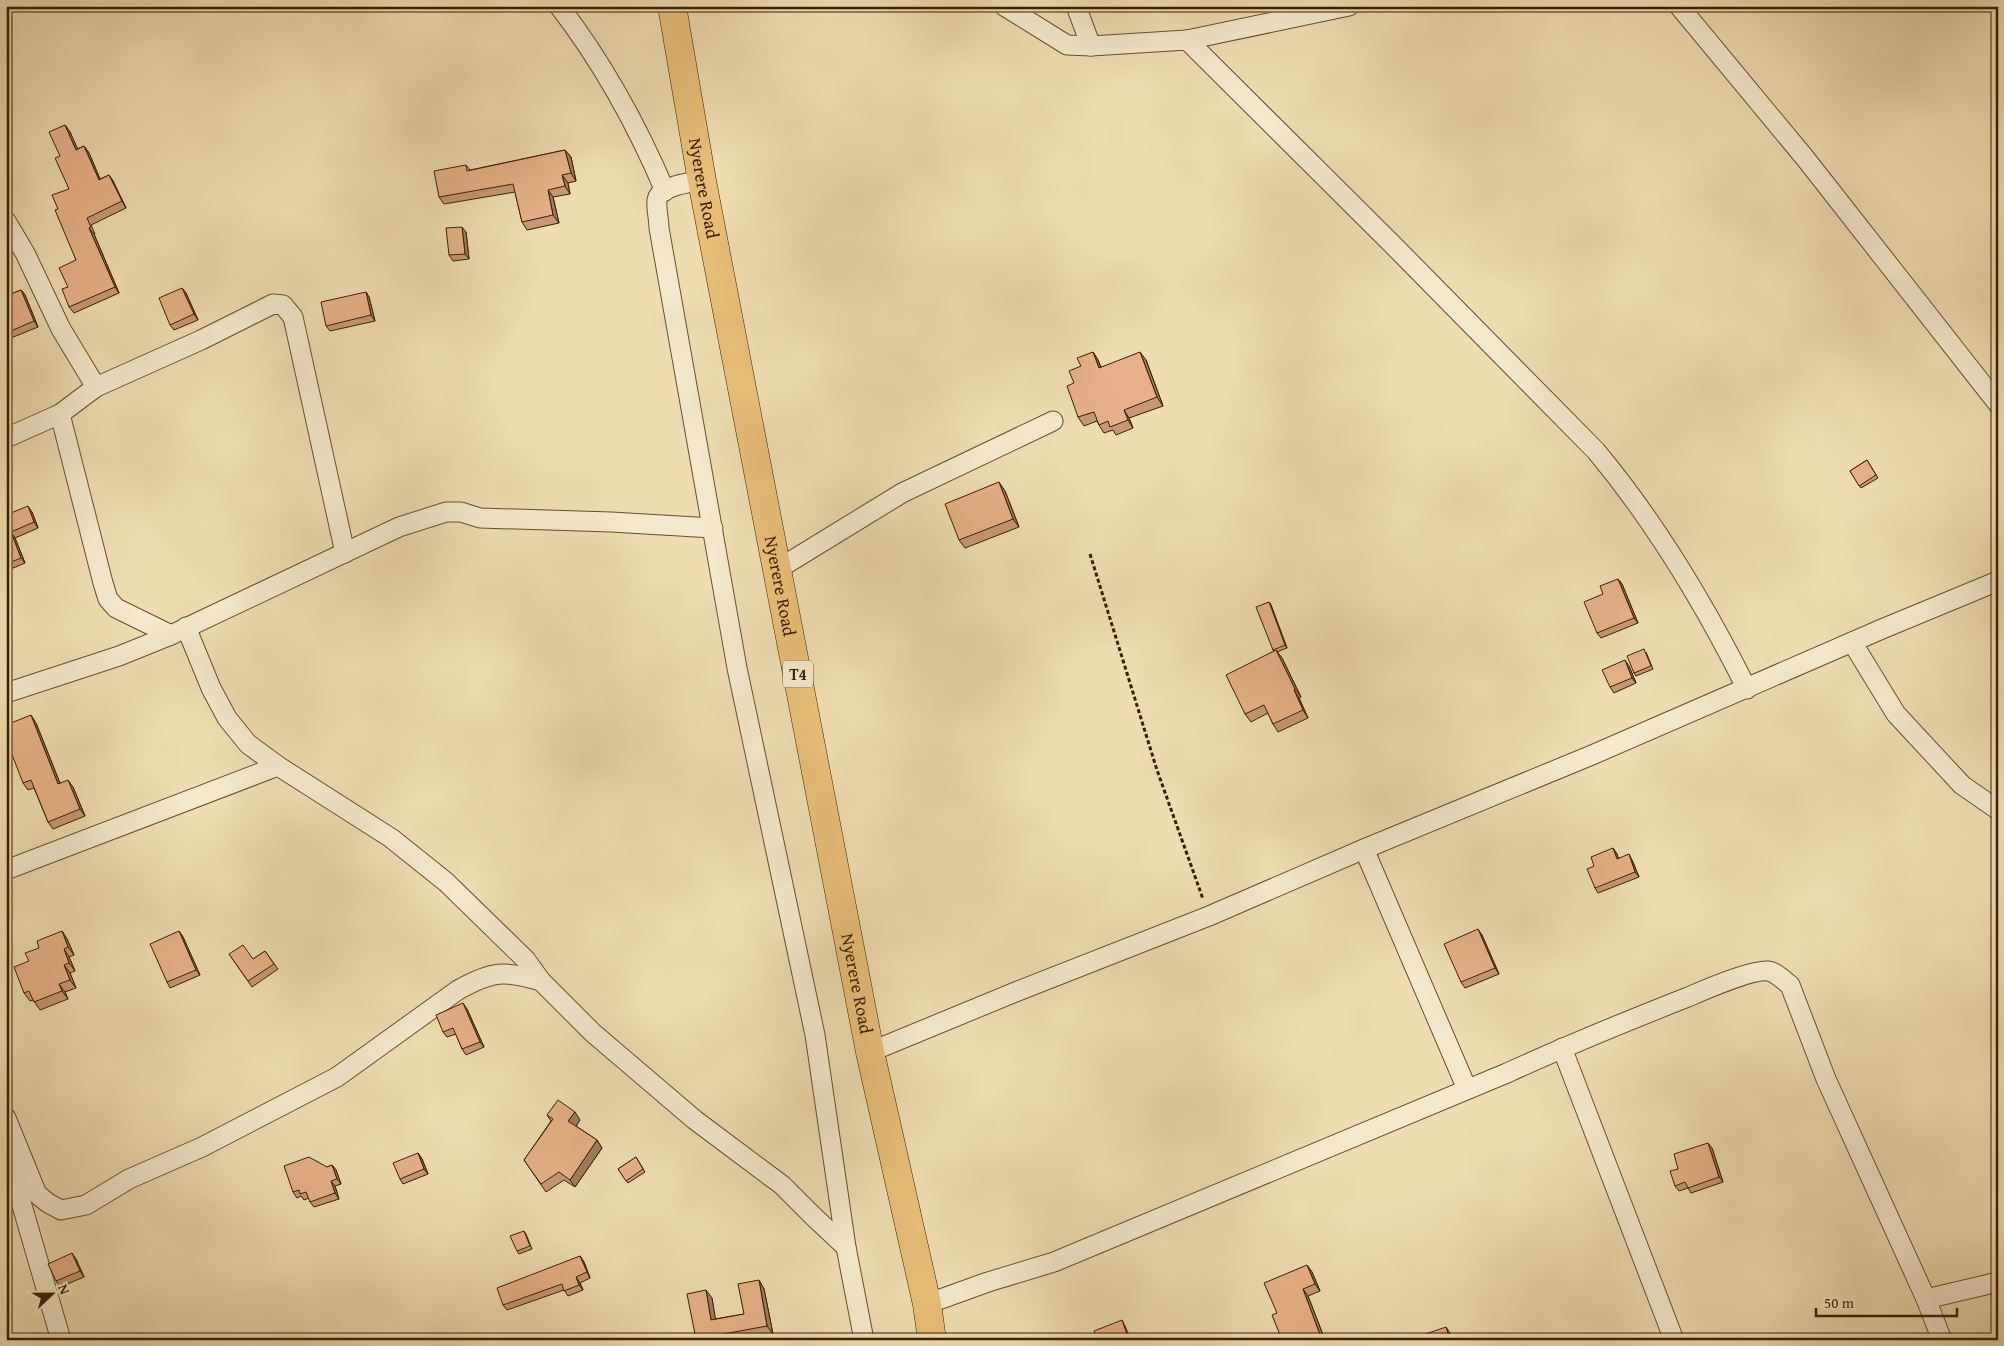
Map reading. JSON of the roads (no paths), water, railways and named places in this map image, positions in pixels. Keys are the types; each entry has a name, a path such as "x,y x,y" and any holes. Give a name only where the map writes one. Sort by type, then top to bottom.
{"highway":[{"name":"Nyerere Road","path":"672,6 702,180 870,1052 927,1304 932,1340"}],"street":[{"path":"559,6 600,63 627,109 665,191"},
{"path":"1004,6 1067,45 1091,46 1187,40 1349,6"},
{"path":"1076,6 1091,46"},
{"path":"1679,6 1805,158 1998,404"},
{"path":"1187,40 1395,246 1596,451 1623,483 1660,537 1705,610 1747,689"},
{"path":"702,180 681,184 665,191 657,199 659,228 736,668 816,1035 846,1246 864,1340"},
{"path":"6,221 24,253 61,329 96,387"},
{"path":"6,438 60,414 96,387 201,340 273,304 283,305 293,317 345,553"},
{"path":"60,414 103,583 108,599 116,608 179,631 227,718 248,744 278,766 391,838 446,882 526,960 541,980 593,1033 695,1120 782,1184 846,1246"},
{"path":"778,569 902,493 1052,421"},
{"path":"6,693 119,656 179,631 399,527 446,512 461,512 480,518 602,521 713,528"},
{"path":"870,1052 1013,992 1209,916 1364,848 1592,755 1998,581"},
{"path":"1852,642 1896,714 1962,785 1998,810"},
{"path":"6,870 278,766"},
{"path":"1364,848 1467,1089"},
{"path":"927,1304 988,1282 1054,1262 1562,1048 1722,983 1758,972 1768,971 1778,975 1790,986 1826,1079 1926,1300 1942,1340"},
{"path":"6,1118 37,1194 61,1210 86,1205 130,1179 202,1147 337,1077 458,990 478,979 502,973 541,980"},
{"path":"1562,1048 1674,1340"},
{"path":"15,1138 12,1171 61,1340"},
{"path":"1926,1300 1998,1282"}]}
